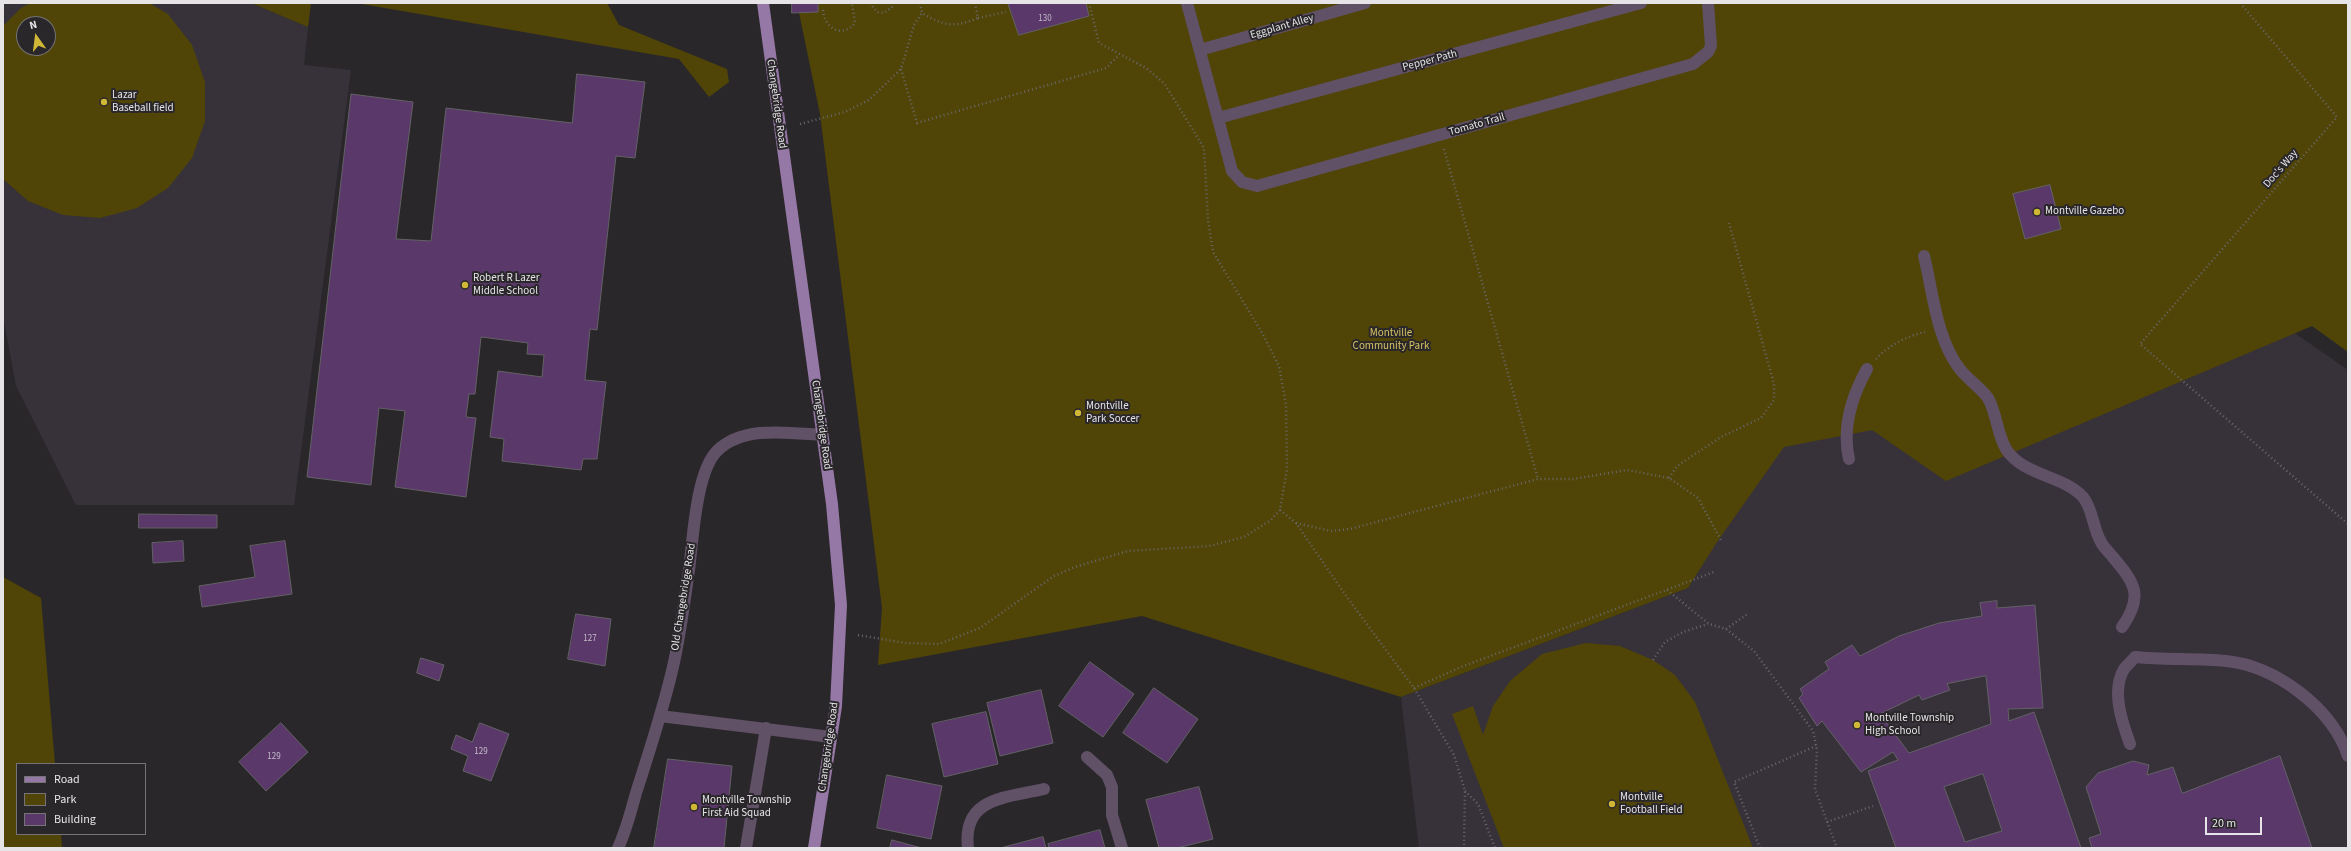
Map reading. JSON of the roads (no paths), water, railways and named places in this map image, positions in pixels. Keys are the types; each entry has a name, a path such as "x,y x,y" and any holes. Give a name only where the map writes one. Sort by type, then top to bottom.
{"main road":[{"name":"Changebridge Road","path":"763,3 832,504 841,605 836,706 814,848"}],"street":[{"path":"1187,3 1218,118"},
{"name":"Eggplant Alley","path":"1200,50 1365,3"},
{"name":"Pepper Path","path":"1218,118 1641,3"},
{"name":"Tomato Trail","path":"1218,118 1232,171 1242,182 1257,186 1693,64 1708,52 1712,38 1708,3"},
{"path":"1924,256 1936,330 1958,368 1987,397 2006,450 2015,459 2037,473 2067,486 2083,497 2101,543 2124,569 2136,593 2136,602 2122,627"},
{"path":"1849,459 1845,444 1848,419 1857,386 1867,369"},
{"name":"Old Changebridge Road","path":"618,848 660,716 672,671 682,620 701,486 710,461 728,443 753,435 783,432 822,435"},
{"path":"2130,744 2120,717 2119,688 2124,669 2135,657 2227,661 2265,671 2300,692 2325,717 2345,748 2348,756"},
{"path":"660,716 831,737"},
{"path":"746,848 766,728"},
{"path":"1087,757 1107,775 1112,787 1112,815 1122,848"},
{"path":"968,848 967,837 972,815 983,805 1044,788"}],"place":[{"name":"Lazar Baseball field","path":"104,102"},
{"name":"Montville Gazebo","path":"2037,212"},
{"name":"Robert R Lazer Middle School","path":"465,285"},
{"name":"Montville Park Soccer","path":"1078,413"},
{"name":"Montville Township High School","path":"1857,725"},
{"name":"Montville Football Field","path":"1612,804"},
{"name":"Montville Township First Aid Squad","path":"694,807"}],"park label":[{"name":"Montville Community Park","path":"1391,340"}]}
